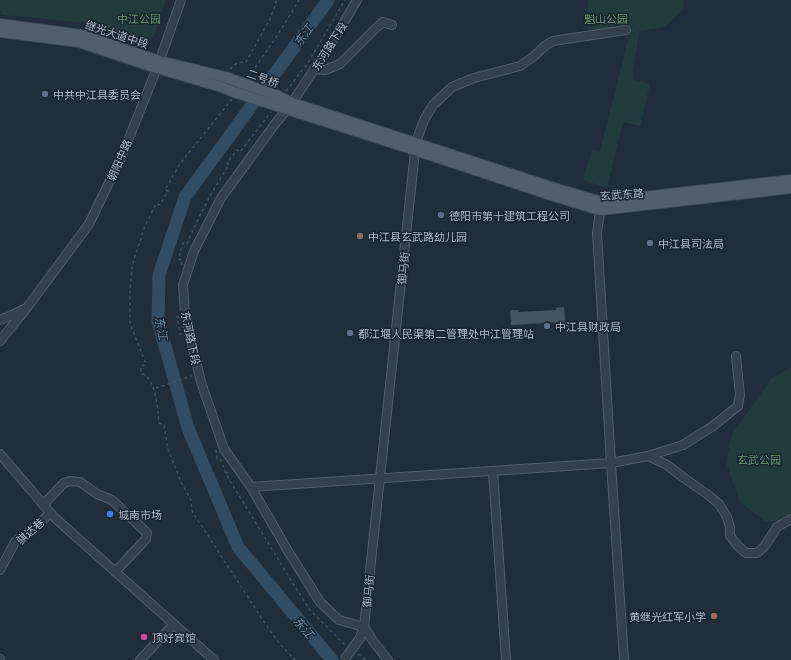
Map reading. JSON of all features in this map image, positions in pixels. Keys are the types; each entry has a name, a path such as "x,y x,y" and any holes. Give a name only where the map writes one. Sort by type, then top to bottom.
{"main road":[{"name":"继光大道中段","path":"0,24 81,35 158,64"},
{"name":"继光大道中段","path":"0,32 79,42 223,80"},
{"name":"二号桥","path":"223,80 278,96 289,106 416,146"},
{"name":"玄武东路","path":"416,146 552,195 601,206 791,188"},
{"name":"玄武东路","path":"601,206 791,180"}],"street":[{"name":"朝阳中路","path":"0,341 29,305 89,224 121,158 158,64 181,0"},
{"name":"东河路下段","path":"357,0 334,39 289,106 221,198 194,251 183,285 185,315 201,382 224,449 251,487 288,551 320,602 339,620 364,627"},
{"path":"314,69 325,70 340,64 384,22 392,25"},
{"name":"御马街","path":"344,660 354,649 364,627 416,146 424,120 433,105 452,87 474,78 520,66 533,58 546,45 553,41 626,30"},
{"path":"601,206 597,233 624,660"},
{"path":"0,320 21,311 29,305"},
{"path":"251,487 611,463 648,456 683,445 713,426 738,406 740,395 736,356"},
{"path":"0,454 50,513 214,660"},
{"path":"648,456 666,465 719,504 727,517 730,527 730,536 746,553 757,554 764,547 777,527 791,519"},
{"path":"493,472 506,660"},
{"path":"43,504 64,482 80,482 97,494 112,500 147,532 146,539 115,572"},
{"name":"骐达巷","path":"0,570 15,542 40,523 50,513"},
{"path":"140,660 174,624"},
{"path":"364,627 373,642 388,660"}],"path":[{"path":"223,80 237,63 246,62 271,17 277,0"},
{"path":"249,77 267,53 299,0"},
{"path":"283,95 308,63 345,0"},
{"path":"235,95 179,165 165,190 168,191 160,205 156,204 145,226 132,266 130,323 146,364 141,366 141,373 147,377 150,382 156,398 159,423 164,425 168,449 181,482 191,500 192,511 262,619 280,644 295,660"},
{"path":"181,266 182,260 178,259 183,243 187,244 203,207 229,165 227,163 237,150 240,152 274,108"},
{"path":"180,316 177,318 180,334 184,334"},
{"path":"156,388 195,376"},
{"path":"215,445 217,458 220,458 226,474 310,610 346,646 354,649 366,660"},
{"path":"226,474 229,471"}],"green space":[{"name":"中江公园","path":"0,0 166,0 154,37 145,40 85,23 3,15 0,11"},
{"name":"魁山公园","path":"588,0 683,0 684,9 665,27 639,31 632,79 650,84 640,126 623,122 607,188 583,180 592,149 600,151 628,40 624,35 588,38"},
{"name":"玄武公园","path":"791,367 791,520 766,522 740,502 726,462 732,434 771,379"}],"building":[{"path":"564,307 565,322 511,325 510,310 518,310 518,312 556,310 556,308"}],"waterway":[{"name":"东江","path":"328,0 185,197 159,275 158,321 188,428 238,547 332,660"}],"place":[{"name":"中共中江县委员会","path":"45,94"},
{"name":"德阳市第十建筑工程公司","path":"441,215"},
{"name":"中江县玄武路幼儿园","path":"360,236"},
{"name":"中江县司法局","path":"650,243"},
{"name":"中江县财政局","path":"547,326"},
{"name":"都江堰人民渠第二管理处中江管理站","path":"350,333"},
{"name":"城南市场","path":"110,514"},
{"name":"黄继光红军小学","path":"714,616"},
{"name":"顶好宾馆","path":"144,637"}]}
